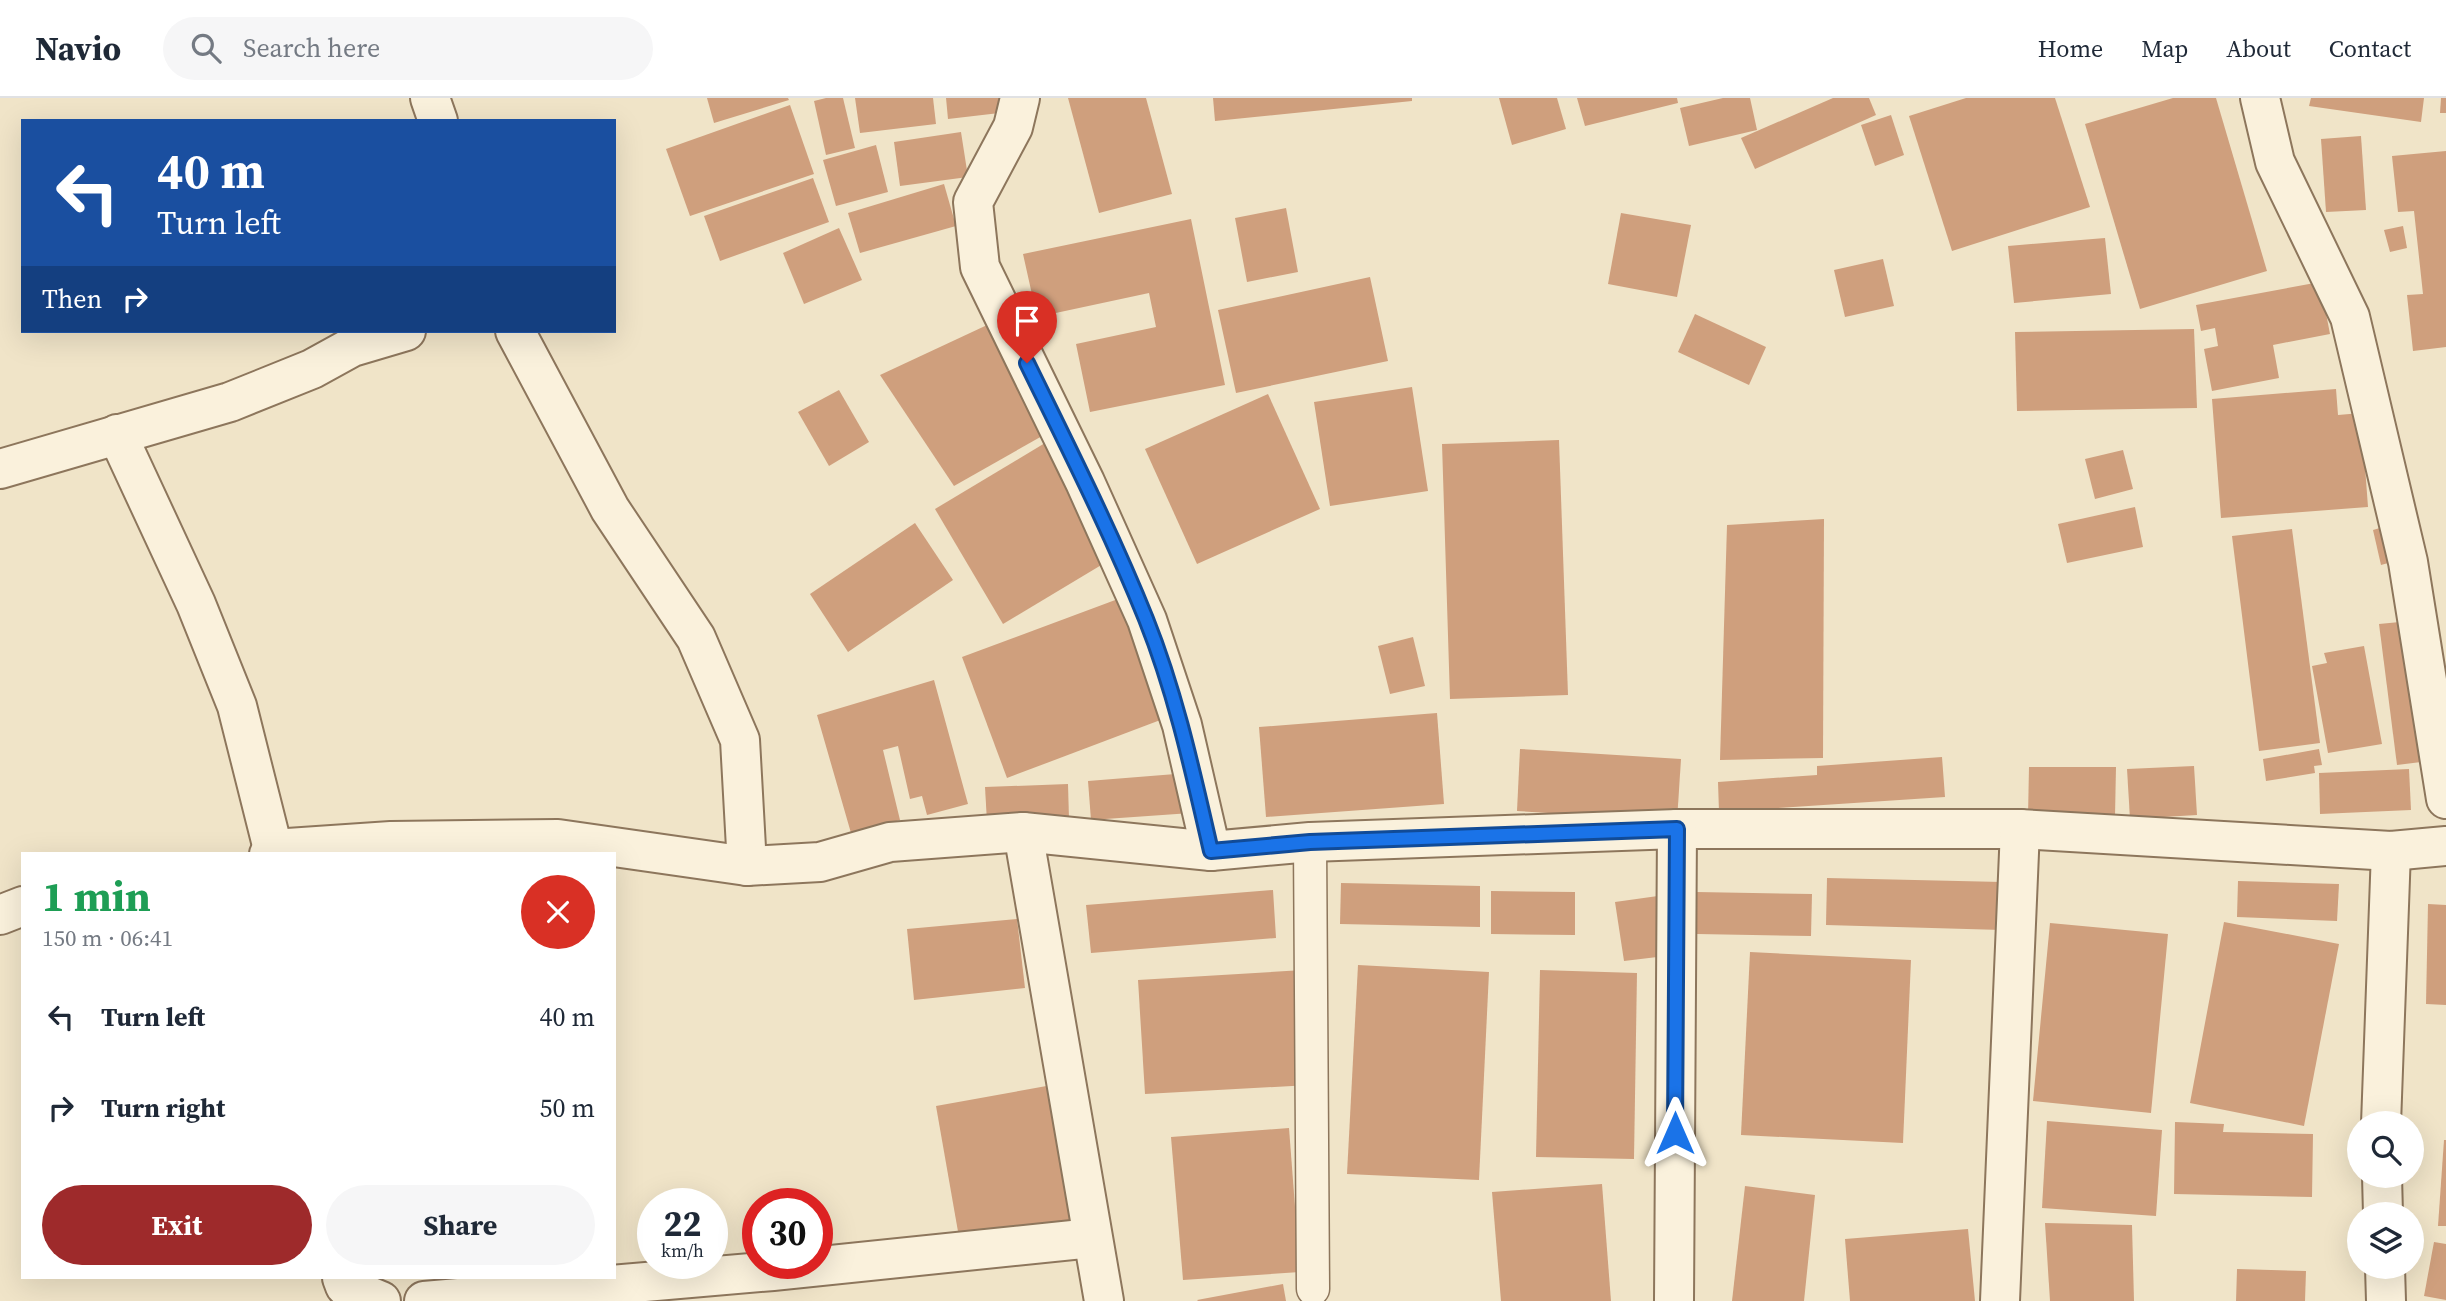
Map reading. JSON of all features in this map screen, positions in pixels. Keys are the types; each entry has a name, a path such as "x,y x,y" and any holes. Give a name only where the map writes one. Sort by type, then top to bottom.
{"street":[{"path":"430,98 437,119"},
{"path":"1020,98 1013,127 973,202 980,267 1085,482 1147,620 1182,724 1211,851"},
{"path":"2260,98 2275,162 2350,317 2407,562 2446,799"},
{"path":"0,469 230,402 312,369 352,347 399,333"},
{"path":"516,333 610,509 696,638 740,740 747,866"},
{"path":"117,434 196,604 237,706 271,851 391,841 558,839 747,866 820,862 890,842 1023,832 1211,851 1310,842 1677,829 2020,829 2391,851 2446,846"},
{"path":"1674,1301 1677,829"},
{"path":"2000,1301 2020,829"},
{"path":"1023,832 1104,1301"},
{"path":"2381,1111 2391,851"},
{"path":"0,915 21,907"},
{"path":"424,1301 1092,1238"},
{"path":"342,1279 345,1286 381,1301"},
{"path":"2385,1279 2386,1301"}],"lane":[{"path":"1310,842 1312,1289"}],"building":[{"path":"707,98 788,98 789,100 714,123"},
{"path":"843,98 855,148 826,155 814,101"},
{"path":"855,98 933,98 936,124 860,133"},
{"path":"946,98 1006,98 1008,112 948,119"},
{"path":"1068,98 1146,98 1172,194 1099,213"},
{"path":"1213,98 1412,98 1412,101 1215,121"},
{"path":"1499,98 1557,98 1566,129 1512,145"},
{"path":"1577,98 1677,98 1678,103 1585,126"},
{"path":"1723,98 1750,98 1757,130 1689,146 1680,108"},
{"path":"1833,98 1869,98 1876,115 1755,169 1741,138"},
{"path":"1966,98 2055,98 2090,207 1952,251 1909,116"},
{"path":"2173,98 2216,98 2267,271 2140,309 2085,124"},
{"path":"2311,98 2424,98 2421,122 2309,106"},
{"path":"2441,98 2446,98 2446,113 2440,113"},
{"path":"790,105 814,174 690,216 666,149"},
{"path":"1891,115 1904,155 1875,166 1861,125"},
{"path":"961,132 968,177 900,186 894,142"},
{"path":"2361,136 2366,210 2326,212 2321,139"},
{"path":"876,145 888,192 836,206 823,160"},
{"path":"2446,151 2446,347 2413,351 2407,295 2423,294 2414,211 2398,212 2392,156"},
{"path":"813,178 829,222 720,261 704,216"},
{"path":"944,184 956,226 860,253 848,213"},
{"path":"1286,208 1298,272 1247,282 1235,218"},
{"path":"1621,213 1691,225 1677,297 1608,284"},
{"path":"1191,219 1225,385 1090,412 1076,344 1156,327 1149,293 1037,317 1023,254"},
{"path":"2403,226 2407,248 2390,252 2384,230"},
{"path":"839,228 862,280 804,304 783,253"},
{"path":"2105,238 2111,294 2014,303 2008,246"},
{"path":"1883,259 1894,306 1845,317 1834,270"},
{"path":"1370,277 1388,361 1236,393 1218,310"},
{"path":"2320,282 2330,334 2273,345 2279,378 2212,391 2204,349 2218,346 2215,328 2201,331 2196,305"},
{"path":"1695,314 1766,347 1749,385 1678,352"},
{"path":"1000,319 1051,431 954,486 880,375"},
{"path":"2194,329 2197,408 2017,411 2015,332"},
{"path":"1412,387 1428,491 1330,506 1314,402"},
{"path":"2336,389 2338,415 2361,413 2368,507 2221,518 2212,399"},
{"path":"839,390 869,442 829,466 798,412"},
{"path":"1268,394 1320,509 1197,564 1145,449"},
{"path":"1559,440 1568,695 1450,699 1442,444"},
{"path":"1045,443 1113,558 1003,624 935,509"},
{"path":"2123,450 2133,489 2095,499 2085,459"},
{"path":"2135,507 2143,547 2067,563 2058,524"},
{"path":"1824,519 1823,758 1720,760 1727,525"},
{"path":"915,523 953,580 848,652 810,594"},
{"path":"2390,525 2399,560 2381,565 2373,530"},
{"path":"2292,529 2320,743 2259,751 2232,536"},
{"path":"1126,596 1171,716 1007,778 962,657"},
{"path":"2410,621 2429,761 2397,765 2379,624"},
{"path":"1413,637 1425,686 1390,694 1378,646"},
{"path":"2364,646 2382,744 2328,753 2312,666 2327,663 2324,653"},
{"path":"934,680 968,804 927,815 922,796 910,799 898,746 883,750 900,820 851,833 817,715"},
{"path":"1437,713 1444,804 1266,817 1259,727"},
{"path":"1520,749 1681,759 1677,821 1517,811"},
{"path":"2319,749 2322,765 2314,766 2315,773 2266,781 2263,759"},
{"path":"1942,757 1945,797 1719,812 1718,782 1817,775 1817,766"},
{"path":"2194,766 2197,815 2130,819 2127,769"},
{"path":"2029,767 2116,767 2115,816 2028,816"},
{"path":"2409,769 2411,810 2320,814 2319,773"},
{"path":"1188,773 1191,813 1091,820 1088,781"},
{"path":"1068,784 1069,819 987,822 985,787"},
{"path":"1827,878 2002,882 2002,930 1826,925"},
{"path":"2238,881 2339,884 2337,921 2237,917"},
{"path":"1341,883 1480,886 1480,927 1340,924"},
{"path":"1273,890 1276,938 1091,953 1086,905"},
{"path":"1491,891 1575,892 1575,935 1491,934"},
{"path":"1697,892 1812,894 1811,936 1697,934"},
{"path":"1665,895 1674,955 1624,961 1615,902"},
{"path":"2428,904 2446,905 2446,1005 2426,1004"},
{"path":"1017,919 1025,988 914,1000 907,929"},
{"path":"2224,922 2339,944 2304,1126 2190,1103"},
{"path":"2050,923 2168,934 2151,1113 2033,1101"},
{"path":"1750,952 1911,960 1903,1143 1741,1135"},
{"path":"1358,965 1489,972 1479,1180 1347,1174"},
{"path":"1303,970 1310,1085 1145,1094 1138,980"},
{"path":"1540,970 1637,973 1634,1159 1536,1157"},
{"path":"1052,1085 1077,1222 960,1243 936,1106"},
{"path":"2047,1121 2162,1130 2156,1216 2042,1208"},
{"path":"2175,1122 2224,1124 2223,1132 2313,1134 2312,1197 2174,1194"},
{"path":"1289,1128 1300,1272 1183,1280 1171,1137"},
{"path":"2444,1140 2446,1226 2438,1226"},
{"path":"1602,1184 1611,1301 1501,1301 1492,1192"},
{"path":"1745,1186 1815,1195 1804,1301 1732,1301"},
{"path":"2045,1223 2132,1225 2134,1301 2050,1301"},
{"path":"1968,1229 1975,1301 1850,1301 1845,1239"},
{"path":"2434,1242 2446,1244 2446,1300 2424,1296"},
{"path":"2237,1269 2306,1271 2305,1301 2236,1301"},
{"path":"1283,1284 1286,1301 1197,1300"}],"route":[{"path":"1027,363 1085,482 1147,620 1182,724 1211,851 1310,842 1677,829 1675,1133"}]}
